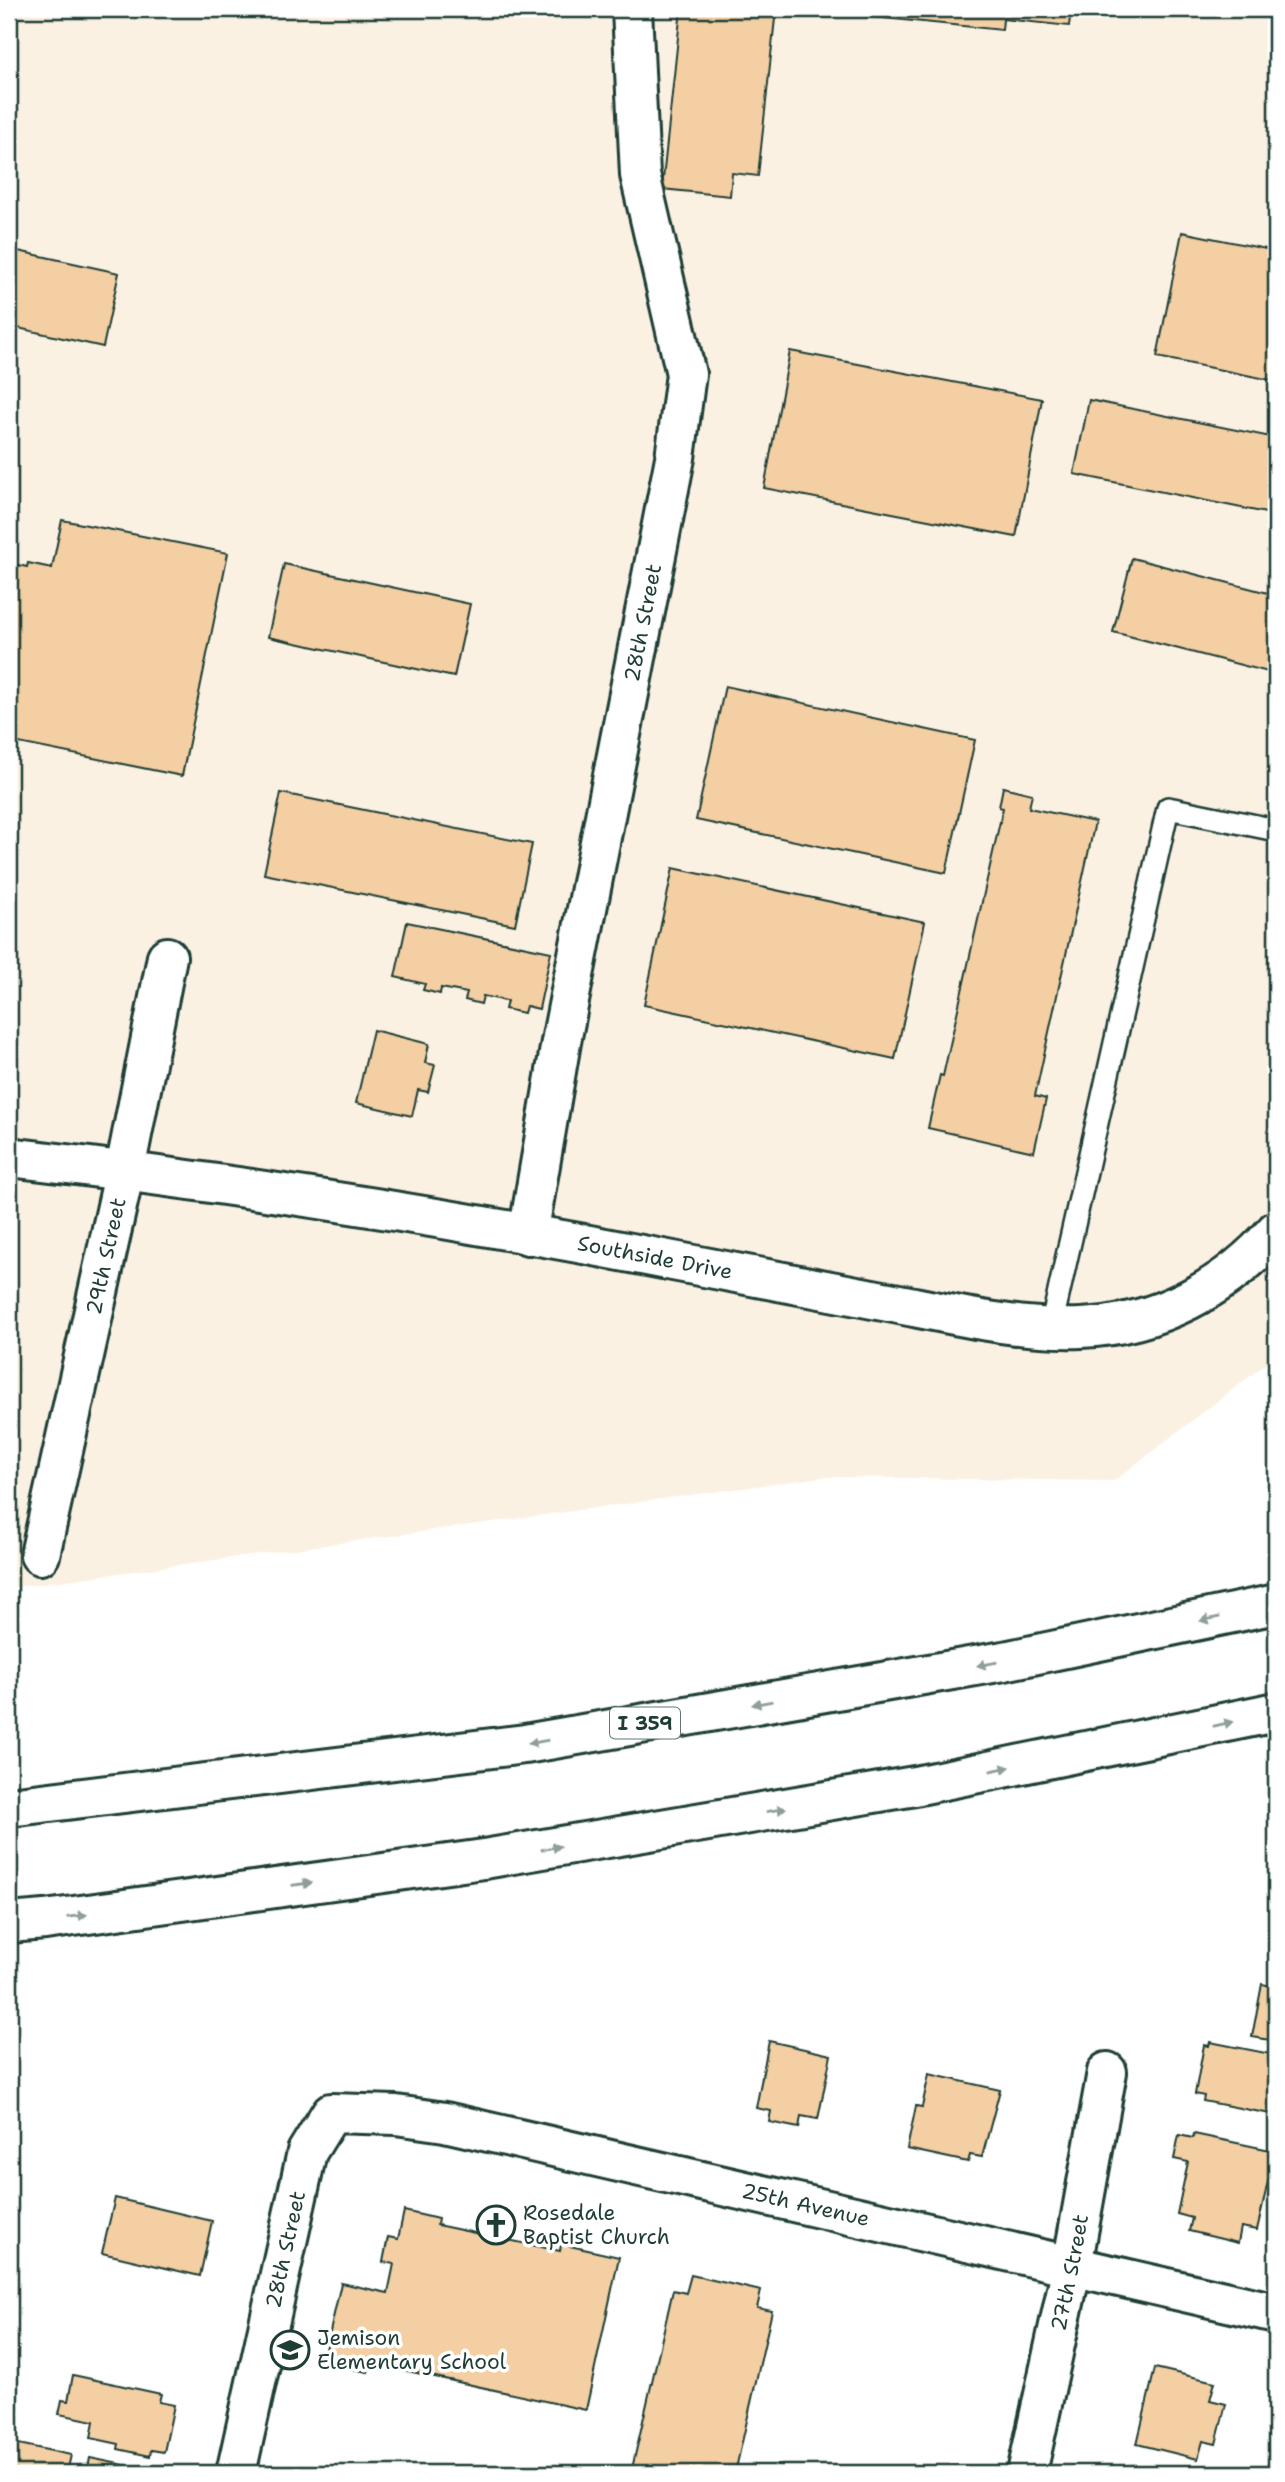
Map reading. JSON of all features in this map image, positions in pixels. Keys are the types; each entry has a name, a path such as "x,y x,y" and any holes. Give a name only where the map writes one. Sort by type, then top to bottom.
{"main road":[{"name":"28th Street","path":"528,1235 564,1029 675,458 686,374 640,175 632,9"},
{"name":"29th Street","path":"40,1555 125,1170 167,957"},
{"name":"Southside Drive","path":"9,1157 125,1170 297,1196 528,1235 1034,1328 1083,1328 1133,1322 1183,1304 1223,1281 1262,1248 1276,1231"},
{"name":"I 359","path":"9,1807 525,1744 1004,1661 1276,1604"},
{"path":"9,1923 484,1859 915,1786 1276,1712"},
{"name":"27th Street","path":"1027,2473 1072,2266 1107,2072"},
{"name":"28th Street","path":"236,2473 307,2152 331,2113"},
{"name":"25th Avenue","path":"331,2113 396,2115 444,2122 1276,2313"}],"lane":[{"path":"1051,1327 1168,808 1276,830"}],"shaded area":[{"path":"9,9 1276,9 1276,1356 1114,1481 823,1477 9,1588"}],"building":[{"path":"681,9 776,9 758,176 732,173 730,196 662,189"},
{"path":"854,9 1071,9 1069,26 1003,19 1002,30 854,15"},
{"path":"1182,232 1276,251 1276,381 1157,357"},
{"path":"9,249 119,273 103,347 9,326"},
{"path":"790,351 1042,399 1016,537 764,488"},
{"path":"1089,400 1276,438 1276,515 1074,474"},
{"path":"62,520 228,553 182,776 9,741 9,563 27,567 28,563 52,568"},
{"path":"1132,558 1276,595 1276,674 1113,632"},
{"path":"284,564 470,604 454,677 268,637"},
{"path":"725,686 975,740 946,873 696,820"},
{"path":"1003,787 1032,794 1029,808 1095,822 1035,1096 1046,1099 1034,1152 928,1128 940,1075 943,1076 1003,808 999,807"},
{"path":"281,793 532,844 515,925 264,874"},
{"path":"673,868 925,922 895,1059 644,1005"},
{"path":"407,922 551,952 539,1009 526,1006 524,1013 505,1009 507,1001 483,996 481,1004 465,1000 467,993 441,988 440,994 423,990 425,984 395,977"},
{"path":"373,1030 429,1044 425,1063 435,1065 428,1092 418,1090 412,1116 356,1103"},
{"path":"1262,1984 1276,1987 1276,2041 1252,2037"},
{"path":"769,2041 831,2055 818,2119 801,2116 799,2128 769,2122 771,2111 756,2108"},
{"path":"1210,2042 1276,2055 1276,2115 1203,2101 1204,2096 1195,2094 1204,2045 1209,2046"},
{"path":"929,2074 1000,2090 982,2157 970,2155 968,2162 907,2149 916,2106 922,2107"},
{"path":"1194,2134 1275,2151 1257,2230 1241,2227 1238,2243 1189,2231 1192,2218 1177,2214 1188,2162 1174,2159 1179,2135 1193,2138"},
{"path":"115,2198 212,2221 200,2276 102,2253"},
{"path":"404,2211 438,2219 437,2225 560,2251 561,2244 619,2257 586,2410 371,2363 368,2372 323,2363 341,2283 388,2293 394,2264 383,2262 388,2237 398,2239"},
{"path":"691,2275 761,2291 757,2308 772,2311 735,2473 631,2473 673,2290 686,2293"},
{"path":"1155,2368 1215,2382 1210,2400 1226,2404 1216,2444 1203,2441 1198,2459 1137,2444"},
{"path":"73,2375 161,2394 159,2402 174,2405 164,2452 151,2450 150,2456 118,2449 119,2444 91,2438 94,2421 59,2414 62,2400 68,2401"},
{"path":"9,2442 71,2455 67,2473 16,2473 17,2469 9,2468"},
{"path":"90,2458 158,2472 87,2473"},
{"path":"1132,2465 1168,2473 1130,2473"}],"place":[{"name":"Rosedale Baptist Church","path":"496,2225"},
{"name":"Jemison Elementary School","path":"290,2350"}]}
